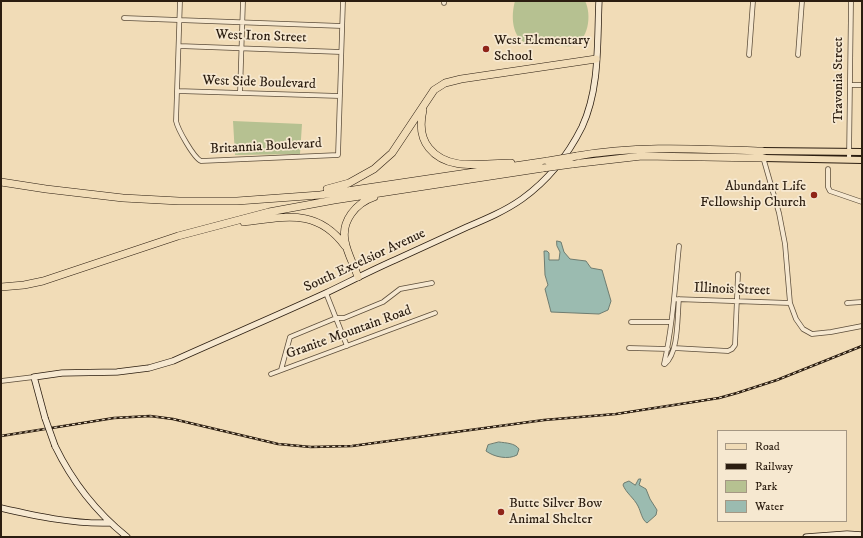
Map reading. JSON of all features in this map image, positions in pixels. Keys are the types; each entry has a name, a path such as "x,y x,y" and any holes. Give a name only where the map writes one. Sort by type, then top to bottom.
{"highway":[{"path":"273,198 338,187 369,173 392,152 424,103 434,90 445,83 456,80 596,59"},
{"path":"424,103 421,125 423,139 434,155 442,160 458,164 572,164 642,156 763,154"},
{"path":"358,277 345,242 345,229 352,212 360,204 381,195 605,152 652,148 763,154"},
{"path":"1,182 66,192 147,200 210,201 273,198 338,192 546,163"},
{"path":"1,287 24,285 60,277 178,236 212,226 284,209 437,184"},
{"path":"212,226 282,217 304,218 324,226 337,237 348,250"}],"main road":[{"path":"763,154 862,152"},
{"path":"763,154 862,160"}],"street":[{"path":"177,91 180,1"},
{"path":"240,93 243,1"},
{"path":"340,96 343,1"},
{"name":"South Excelsior Avenue","path":"1,381 62,374 117,372 149,368 173,361 326,293 506,209 522,199 538,186 557,166 581,128 591,103 595,83 599,1"},
{"path":"749,55 753,1"},
{"path":"798,55 802,1"},
{"name":"Travonia Street","path":"849,159 851,1"},
{"path":"124,18 342,26"},
{"name":"West Iron Street","path":"179,46 341,52"},
{"path":"850,85 862,85"},
{"name":"West Side Boulevard","path":"177,91 340,96"},
{"name":"Britannia Boulevard","path":"177,91 177,124 199,160 338,155 340,96"},
{"path":"763,154 779,213 785,244 790,303 796,319 803,329 812,334 862,326"},
{"path":"828,169 828,187 830,191 862,202"},
{"path":"678,246 674,299 668,348 664,364 670,360 674,348 679,299"},
{"path":"674,348 728,351 732,349 735,345 738,274"},
{"path":"281,370 290,337 336,318 344,318 383,302 400,289 432,283"},
{"path":"326,293 347,346"},
{"name":"Illinois Street","path":"674,299 790,303"},
{"path":"846,304 862,302"},
{"name":"Granite Mountain Road","path":"271,374 436,313"},
{"path":"631,322 671,322"},
{"path":"629,348 668,348"},
{"path":"34,377 45,418 64,463 84,494 108,523 127,537"},
{"path":"1,508 68,521 108,523"},
{"path":"806,537 847,534 862,535"}],"green space":[{"path":"515,1 585,1 588,20 582,39 571,46 536,45 528,44 522,41 518,37 514,26 513,13"},
{"path":"233,121 302,124 300,154 235,155"}],"water":[{"path":"557,241 561,242 564,252 570,259 586,261 591,268 602,270 611,301 608,310 599,314 551,312 545,289 548,285 545,275 544,251 549,253 549,260 559,260 560,252 557,246"},
{"path":"499,442 517,447 519,449 517,455 513,457 501,457 486,451 488,445"},
{"path":"639,479 641,479 639,485 646,489 657,510 656,515 647,523 645,522 636,503 623,485 629,481 635,485"}],"railway":[{"path":"1,436 114,418 150,416 173,419 278,444 311,447 352,446 544,420 616,414 719,398 777,380 862,346"}],"place":[{"name":"West Elementary School","path":"486,49"},
{"name":"Abundant Life Fellowship Church","path":"814,195"},
{"name":"Butte Silver Bow Animal Shelter","path":"501,512"}]}
